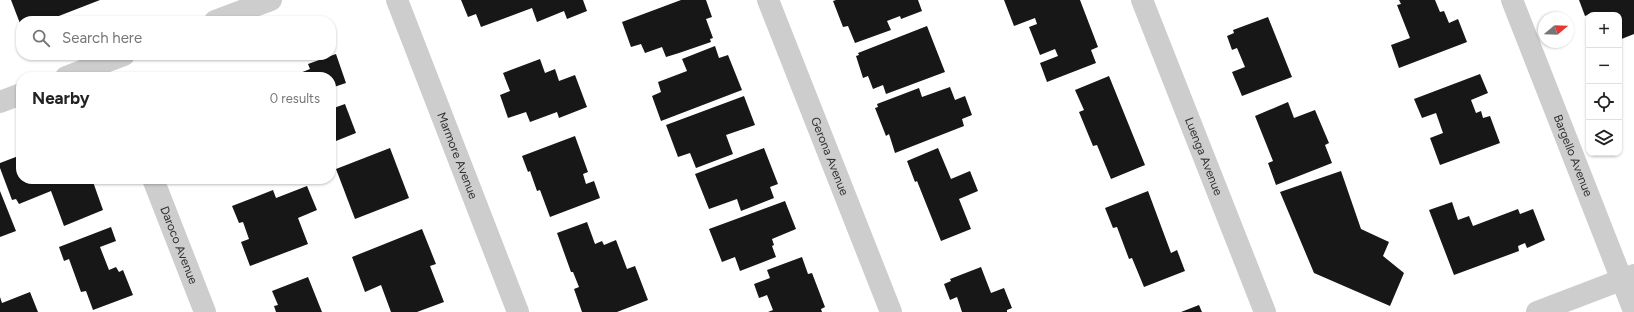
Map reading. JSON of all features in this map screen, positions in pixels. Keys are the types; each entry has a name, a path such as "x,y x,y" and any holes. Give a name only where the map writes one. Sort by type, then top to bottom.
{"street":[{"path":"228,16 271,0"},
{"name":"Marmore Avenue","path":"397,0 518,312"},
{"name":"Gerona Avenue","path":"768,0 891,312"},
{"name":"Luenga Avenue","path":"1142,0 1265,312"},
{"name":"Bargello Avenue","path":"1512,0 1628,277 1634,312"},
{"path":"85,72 115,64"},
{"path":"0,102 16,96"},
{"name":"Daroco Avenue","path":"155,184 205,312"},
{"path":"1537,312 1628,277"}],"building":[{"path":"11,0 100,0 59,16 17,16"},
{"path":"461,0 583,0 587,11 567,19 564,11 537,22 532,8 481,27 476,14 468,17"},
{"path":"681,0 706,0 712,17 706,19 713,38 710,39 711,42 666,57 662,47 645,53 641,44 631,47 622,22"},
{"path":"918,0 922,11 901,19 900,16 887,21 891,30 855,43 848,26 843,27 833,1"},
{"path":"1004,0 1080,0 1098,47 1091,50 1096,63 1047,82 1040,63 1058,56 1055,49 1040,55 1029,27 1037,24 1035,18 1014,26"},
{"path":"1399,0 1435,0 1440,12 1444,11 1449,23 1458,19 1467,42 1399,68 1391,45 1410,38 1397,5 1401,4"},
{"path":"1579,0 1634,0 1634,34 1622,39 1622,12 1586,12 1585,16"},
{"path":"1268,17 1292,77 1242,96 1232,72 1245,67 1237,48 1232,50 1227,36 1234,33 1233,30"},
{"path":"927,26 945,72 886,94 883,85 873,89 868,76 863,78 856,56 859,55 858,53"},
{"path":"715,46 719,58 728,55 742,90 661,121 652,96 661,92 658,82 687,71 682,59"},
{"path":"336,54 346,83 336,86 336,72 302,72 310,69 308,64 319,60 336,60"},
{"path":"540,59 545,73 555,69 559,81 575,75 587,107 559,118 557,112 530,122 526,112 508,118 500,95 510,91 503,73"},
{"path":"1480,74 1488,93 1471,100 1476,113 1481,111 1483,118 1490,116 1500,143 1440,165 1430,138 1443,133 1436,113 1422,118 1414,99"},
{"path":"1109,76 1145,165 1111,179 1097,145 1093,146 1079,112 1084,110 1075,90"},
{"path":"950,87 955,100 965,96 972,115 962,119 964,126 895,153 889,134 886,136 875,108 878,107 877,104 919,88 922,97"},
{"path":"744,96 755,125 726,135 733,154 696,168 690,153 678,157 666,125"},
{"path":"1288,102 1294,118 1315,110 1329,143 1325,145 1332,163 1276,185 1268,163 1273,161 1255,116"},
{"path":"345,104 356,133 336,141 336,107"},
{"path":"575,136 588,172 583,174 586,184 594,181 600,198 550,217 540,190 537,191 530,171 528,172 522,156"},
{"path":"390,148 409,198 355,219 336,169"},
{"path":"764,148 778,184 770,187 774,198 741,211 737,199 709,209 695,174"},
{"path":"938,148 951,179 970,171 978,191 959,199 971,229 941,241 917,181 915,182 907,161"},
{"path":"16,157 16,184 94,184 103,210 64,226 51,191 19,204 16,199 12,200 0,168 0,163"},
{"path":"1341,171 1361,229 1389,242 1383,256 1404,273 1390,306 1314,273 1280,192"},
{"path":"307,186 317,210 298,218 308,244 250,266 241,242 249,239 243,222 239,223 232,206 273,190 276,198"},
{"path":"0,191 16,231 0,237"},
{"path":"1148,191 1171,253 1177,250 1185,271 1144,287 1132,258 1129,259 1117,227 1113,228 1105,208"},
{"path":"785,201 796,229 772,239 774,245 772,246 776,257 740,271 735,257 722,262 709,229"},
{"path":"1452,202 1458,220 1469,216 1473,226 1518,209 1520,214 1533,209 1545,240 1527,248 1525,243 1518,246 1519,251 1454,275 1429,210"},
{"path":"587,222 595,244 602,241 604,245 616,240 627,269 635,266 648,300 617,312 582,312 574,289 579,287 573,272 571,272 557,233"},
{"path":"111,227 116,241 100,247 109,270 116,267 119,272 123,270 133,295 93,310 86,291 81,292 69,259 64,261 59,247"},
{"path":"422,229 436,264 430,266 444,302 417,312 391,312 381,285 365,292 352,257"},
{"path":"802,257 808,274 812,273 825,307 821,309 822,312 768,312 773,310 767,295 759,298 754,284 770,278 767,270"},
{"path":"981,267 991,293 1004,288 1012,308 1007,310 1007,312 962,312 957,297 950,300 944,284 951,281 950,279"},
{"path":"308,277 322,312 276,312 274,306 278,305 272,291"},
{"path":"30,292 38,312 0,312 0,297 2,303"},
{"path":"1199,305 1202,312 1181,312"}]}
